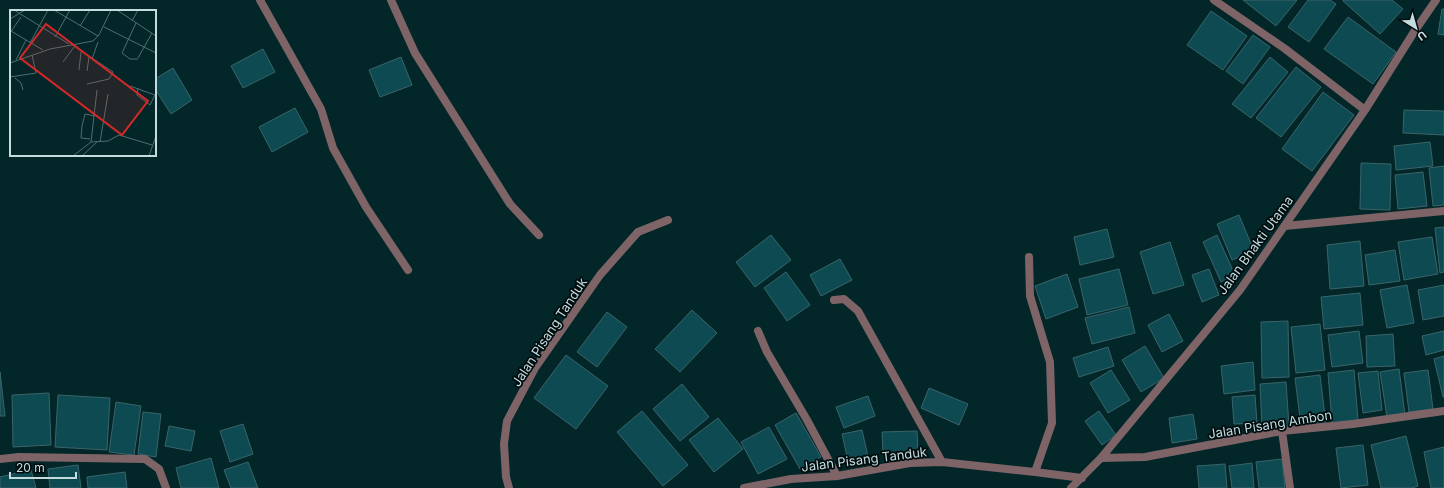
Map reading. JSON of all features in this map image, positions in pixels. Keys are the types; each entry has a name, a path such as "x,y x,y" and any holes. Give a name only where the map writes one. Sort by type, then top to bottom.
{"street":[{"path":"260,0 321,109 333,148 366,207 408,270"},
{"path":"391,0 415,53 510,204 539,235"},
{"path":"1214,0 1284,48 1365,110"},
{"name":"Jalan Bhakti Utama","path":"1072,488 1101,458 1240,290 1365,110 1436,0"},
{"path":"1285,226 1444,211"},
{"name":"Jalan Pisang Tanduk","path":"509,488 506,477 504,444 507,420 535,368 600,275 638,232 668,220"},
{"path":"1029,257 1030,296 1050,362 1052,415 1052,423 1035,472"},
{"path":"834,300 844,299 858,311 942,462"},
{"path":"758,332 767,352 807,420 837,476"},
{"name":"Jalan Pisang Ambon","path":"1101,458 1145,457 1282,432 1354,424 1444,411"},
{"path":"1282,432 1290,488"},
{"path":"0,459 19,457 145,459 159,469 166,488"},
{"name":"Jalan Pisang Tanduk","path":"744,488 791,479 837,476 910,463 942,462 1082,478"},
{"path":"791,479 793,488"}],"building":[{"path":"1243,0 1297,0 1276,26"},
{"path":"1308,0 1330,0 1336,4 1309,42 1288,27"},
{"path":"1343,0 1392,0 1403,9 1380,34"},
{"path":"1442,9 1444,9 1444,35 1438,34"},
{"path":"1211,11 1247,36 1223,70 1187,45"},
{"path":"1348,17 1396,52 1373,84 1324,49"},
{"path":"1253,35 1270,47 1243,84 1226,71"},
{"path":"263,49 275,72 243,88 231,66"},
{"path":"401,57 412,85 380,97 369,70"},
{"path":"1270,57 1288,72 1251,118 1232,104"},
{"path":"1296,67 1321,87 1281,137 1256,118"},
{"path":"173,68 192,100 171,114 156,91 156,78"},
{"path":"1323,92 1354,115 1312,171 1282,149"},
{"path":"295,108 308,132 272,152 259,127"},
{"path":"1404,110 1444,111 1444,135 1403,133"},
{"path":"1430,142 1433,166 1396,170 1394,146"},
{"path":"1361,163 1391,164 1390,210 1360,209"},
{"path":"1444,166 1444,205 1433,206 1429,168"},
{"path":"1423,172 1427,206 1398,209 1395,175"},
{"path":"1239,215 1254,251 1232,260 1217,224"},
{"path":"1444,227 1444,272 1440,273 1435,228"},
{"path":"1107,229 1114,257 1080,265 1074,237"},
{"path":"771,235 791,260 755,287 736,262"},
{"path":"1217,235 1235,275 1221,282 1203,242"},
{"path":"1432,237 1438,274 1404,280 1398,242"},
{"path":"1360,241 1364,286 1330,289 1327,245"},
{"path":"1170,242 1184,285 1153,294 1140,252"},
{"path":"1395,250 1400,281 1369,285 1365,255"},
{"path":"840,259 852,280 821,296 810,275"},
{"path":"1119,269 1128,305 1087,315 1079,279"},
{"path":"1209,269 1219,295 1202,302 1192,275"},
{"path":"786,272 810,305 787,321 764,288"},
{"path":"1067,274 1078,307 1046,319 1035,286"},
{"path":"1407,285 1414,323 1387,328 1380,290"},
{"path":"1444,285 1444,316 1423,320 1418,290"},
{"path":"1360,293 1363,325 1324,329 1321,297"},
{"path":"1129,307 1135,333 1092,344 1085,318"},
{"path":"692,310 717,333 680,372 655,349"},
{"path":"607,312 627,327 597,367 577,352"},
{"path":"1169,314 1183,341 1162,352 1148,325"},
{"path":"1288,321 1289,377 1262,378 1261,322"},
{"path":"1320,324 1325,370 1296,373 1291,327"},
{"path":"1359,331 1363,363 1332,367 1328,335"},
{"path":"1444,331 1444,350 1426,355 1422,336"},
{"path":"1393,334 1395,366 1367,367 1366,336"},
{"path":"1145,346 1164,378 1141,392 1122,360"},
{"path":"1108,347 1114,366 1079,377 1073,358"},
{"path":"566,355 608,386 576,429 534,398"},
{"path":"1444,356 1444,397 1443,397 1434,359"},
{"path":"1253,362 1255,390 1224,394 1221,366"},
{"path":"1399,369 1405,415 1387,417 1380,372"},
{"path":"1111,370 1130,400 1108,413 1090,383"},
{"path":"1354,370 1358,420 1332,423 1328,373"},
{"path":"1428,370 1433,409 1409,412 1404,373"},
{"path":"1378,371 1382,410 1363,413 1358,373"},
{"path":"0,372 5,416 0,416"},
{"path":"1320,375 1326,424 1301,426 1295,378"},
{"path":"1286,382 1289,426 1262,428 1260,384"},
{"path":"682,384 709,417 680,441 653,409"},
{"path":"929,388 968,404 959,425 921,408"},
{"path":"49,393 51,445 13,447 12,395"},
{"path":"58,395 110,398 107,450 55,447"},
{"path":"1255,395 1257,423 1234,424 1232,397"},
{"path":"868,396 875,416 844,428 836,407"},
{"path":"116,402 141,406 134,455 109,452"},
{"path":"642,411 688,465 663,486 617,432"},
{"path":"1099,411 1116,435 1102,445 1085,421"},
{"path":"143,412 161,414 156,457 138,454"},
{"path":"796,413 821,457 800,469 775,425"},
{"path":"1193,414 1197,439 1172,443 1169,418"},
{"path":"718,418 743,449 714,472 689,440"},
{"path":"243,424 253,454 230,462 220,431"},
{"path":"169,426 195,431 191,451 165,446"},
{"path":"769,427 787,459 758,474 741,442"},
{"path":"862,430 869,461 849,465 842,434"},
{"path":"917,431 918,452 883,454 882,432"},
{"path":"1406,436 1418,486 1412,488 1381,488 1371,445"},
{"path":"1363,445 1368,485 1341,488 1336,448"},
{"path":"1444,447 1444,488 1431,488 1424,452"},
{"path":"211,458 219,488 181,488 176,468"},
{"path":"1282,459 1285,488 1259,488 1256,462"},
{"path":"248,462 258,488 231,488 224,470"},
{"path":"1252,463 1254,488 1232,488 1229,466"},
{"path":"1225,464 1227,488 1199,488 1197,466"},
{"path":"78,465 81,488 50,488 48,469"},
{"path":"31,470 36,488 0,488 0,477"},
{"path":"125,472 127,488 88,488 87,477"}]}
